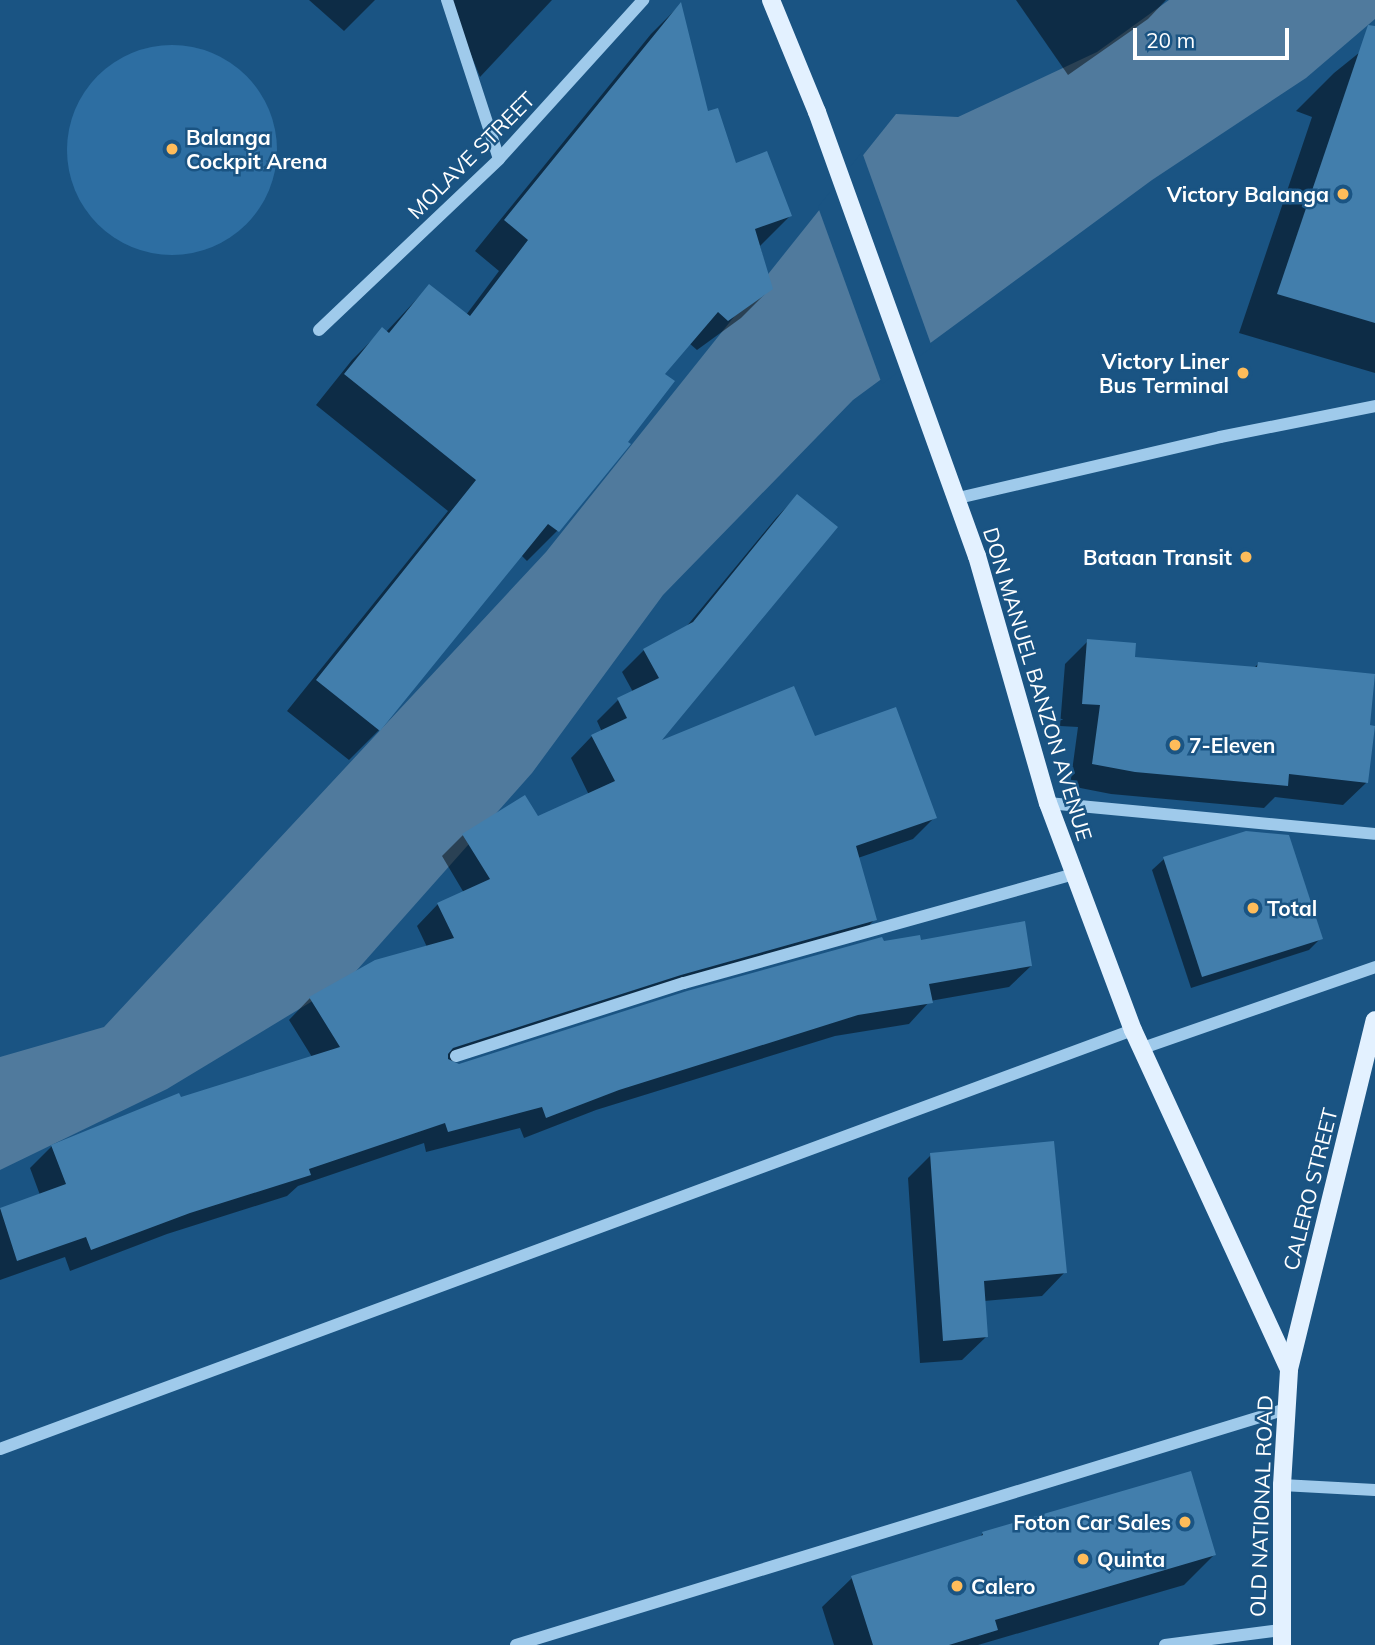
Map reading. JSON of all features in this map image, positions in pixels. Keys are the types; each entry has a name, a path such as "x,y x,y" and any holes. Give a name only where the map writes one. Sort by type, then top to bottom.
{"main road":[{"name":"DON MANUEL BANZON AVENUE","path":"771,0 817,112 954,499 977,556 1048,803 1140,1049 1289,1369"},
{"name":"CALERO STREET","path":"1289,1369 1375,1020"},
{"name":"OLD NATIONAL ROAD","path":"1281,1637 1282,1485 1289,1369"}],"street":[{"path":"447,0 499,159"},
{"name":"MOLAVE STREET","path":"319,330 499,159 643,0"},
{"path":"954,499 1220,437 1375,406"},
{"path":"1048,803 1375,834"},
{"path":"456,1056 684,983 1074,874"},
{"path":"1140,1049 1375,967"},
{"path":"0,1449 1133,1030"},
{"path":"516,1645 1286,1409"},
{"path":"1282,1485 1375,1490"},
{"path":"1165,1645 1281,1637"}],"shaded area":[{"path":"1169,0 1375,0 1375,19 1306,78 1152,180 853,400 663,595 532,773 349,979 167,1089 0,1170 0,1057 104,1027 546,552 896,114 958,117 1097,52"},
{"name":"Balanga Cockpit Arena","path":"172,45 193,47 212,53 230,62 246,76 260,92 269,110 275,129 275,171 269,190 260,208 246,224 230,238 212,247 193,253 172,255 151,253 132,247 114,238 98,224 84,208 75,190 69,171 67,150 69,129 75,110 84,92 98,76 114,62 132,53 151,47"}],"pier":[{"path":"862,152 932,347 882,384 818,207"}],"building":[{"path":"681,2 708,111 718,108 736,163 767,151 792,216 755,229 773,289 728,321 718,312 665,374 675,381 628,442 631,444 559,532 548,524 380,731 316,680 476,480 344,374 382,327 389,333 429,284 470,316 528,240 504,220"},
{"name":"Victory Balanga","path":"1368,25 1375,26 1375,323 1277,294"},
{"path":"797,494 838,527 662,740 794,686 815,736 896,707 937,818 856,846 877,920 681,975 453,1048 448,1059 459,1064 687,991 882,937 884,941 920,935 921,940 1025,921 1032,966 929,984 933,1003 858,1015 619,1090 546,1118 542,1107 448,1132 445,1123 309,1169 311,1175 190,1213 91,1250 86,1237 17,1261 0,1208 66,1184 51,1145 179,1093 181,1097 340,1047 309,997 375,960 454,938 437,903 490,879 462,834 525,795 538,816 615,781 591,735 627,718 617,698 659,678 643,649 693,622"},
{"path":"1087,639 1136,643 1135,657 1257,667 1258,662 1375,674 1370,725 1375,726 1368,783 1289,774 1288,786 1135,772 1092,764 1100,705 1082,704"},
{"path":"1246,831 1289,835 1323,939 1202,977 1163,857"},
{"path":"1054,1141 1067,1273 984,1281 988,1337 943,1341 930,1153"},
{"path":"1191,1471 1216,1555 995,1620 998,1630 949,1645 873,1645 851,1576 983,1535 982,1532"}],"place":[{"name":"Balanga Cockpit Arena","path":"172,149"},
{"name":"Victory Balanga","path":"1343,194"},
{"name":"Victory Liner Bus Terminal","path":"1243,373"},
{"name":"Bataan Transit","path":"1246,557"},
{"name":"7-Eleven","path":"1175,745"},
{"name":"Total","path":"1253,908"},
{"name":"Foton Car Sales","path":"1185,1522"},
{"name":"Quinta","path":"1083,1559"},
{"name":"Calero","path":"957,1586"}]}
